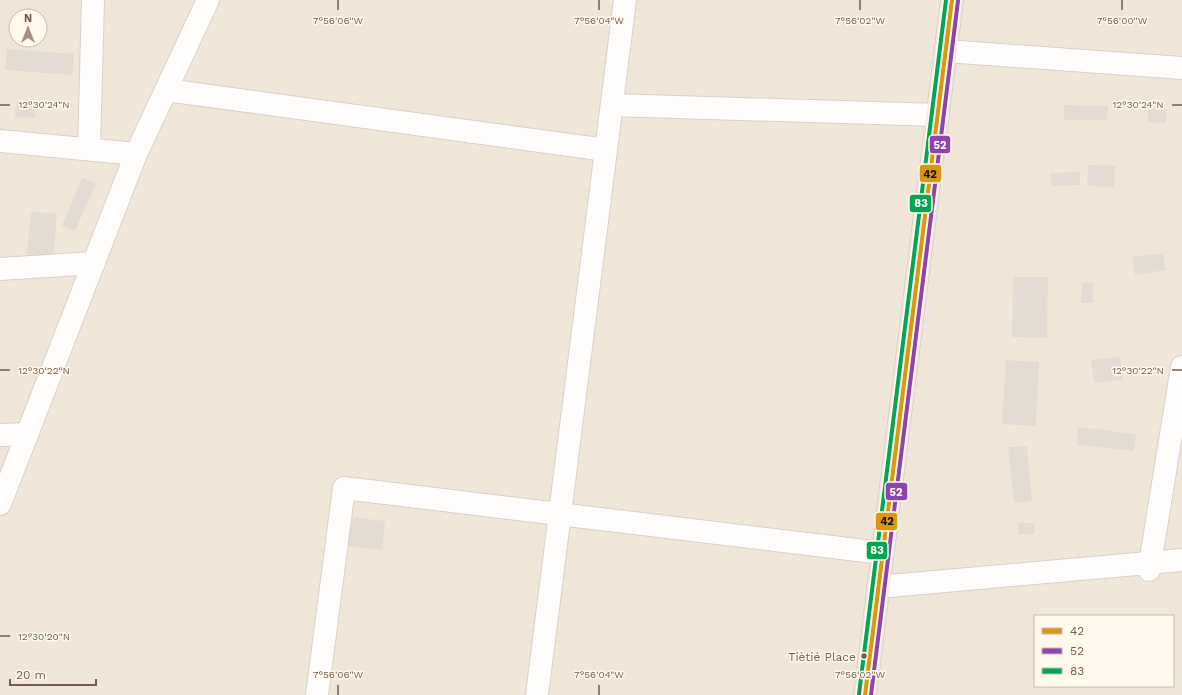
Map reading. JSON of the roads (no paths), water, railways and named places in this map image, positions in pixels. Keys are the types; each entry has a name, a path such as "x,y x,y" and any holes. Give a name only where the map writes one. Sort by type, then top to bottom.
{"highway":[{"path":"865,695 952,0"}],"street":[{"path":"89,150 93,0"},
{"path":"0,504 136,154 208,0"},
{"path":"537,695 625,0"},
{"path":"946,51 1182,68"},
{"path":"166,90 606,150"},
{"path":"612,105 938,115"},
{"path":"0,141 136,154"},
{"path":"0,269 94,263"},
{"path":"1150,567 1182,367"},
{"path":"0,435 27,434"},
{"path":"317,695 344,488 882,553"},
{"path":"878,587 1150,567 1182,560"}],"place":[{"name":"Tiètié Place","path":"864,656"}]}
